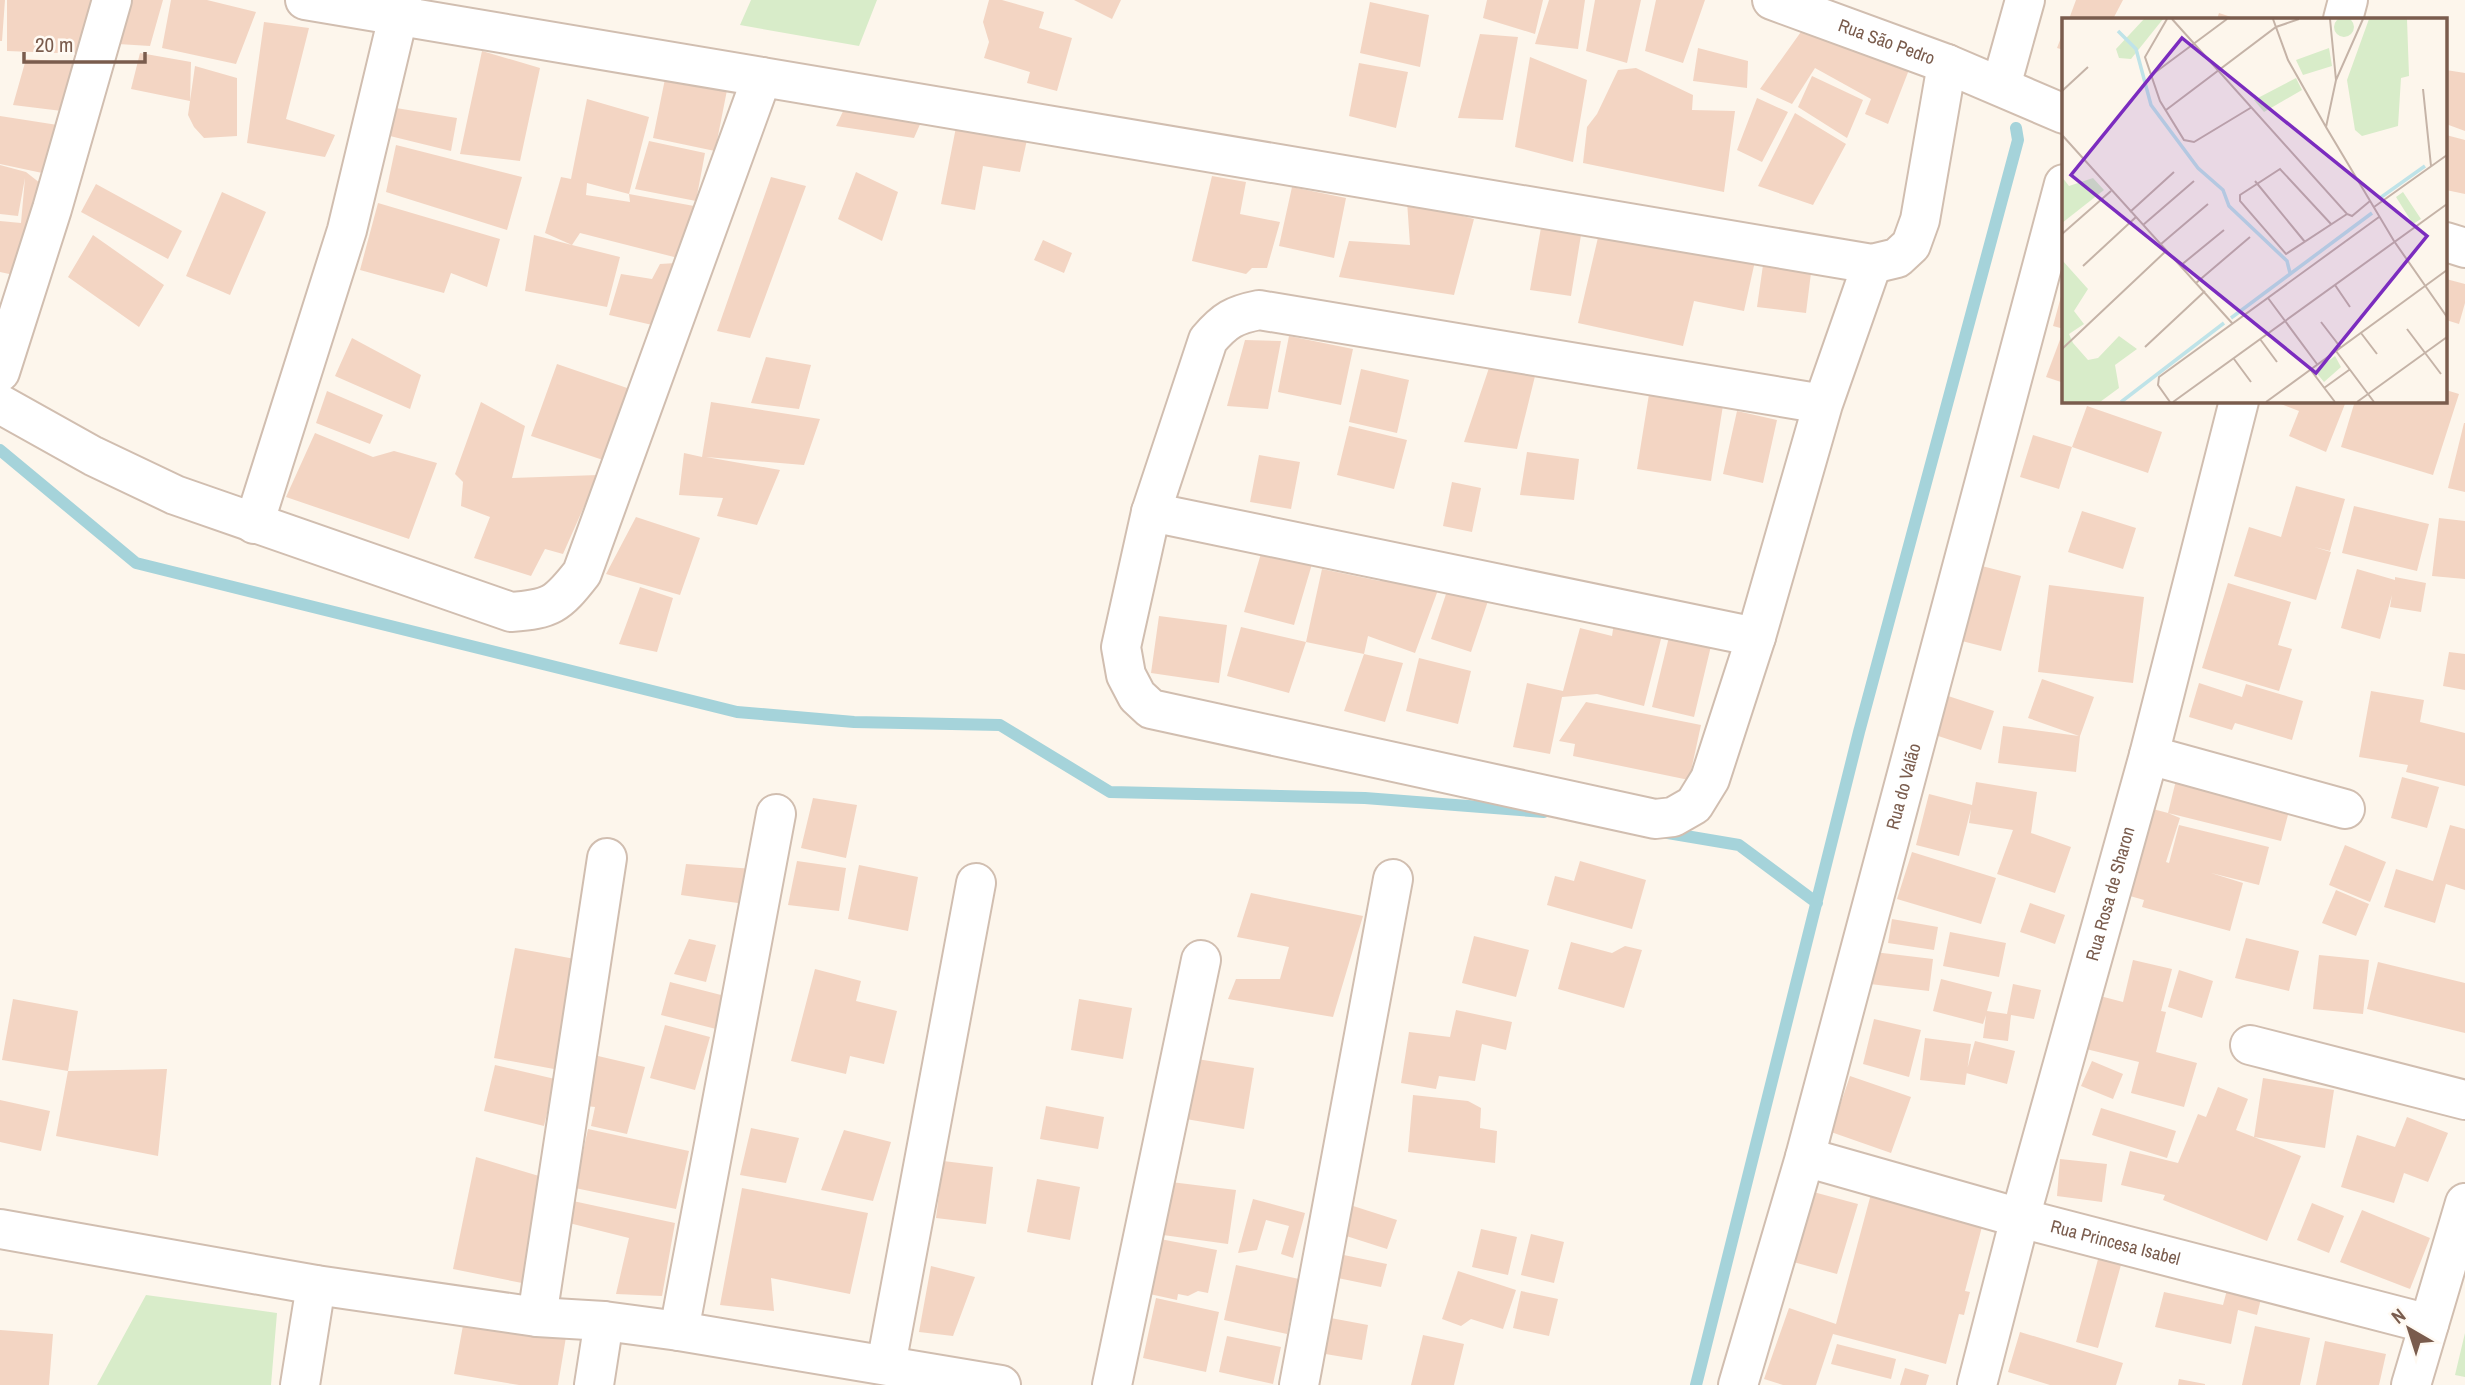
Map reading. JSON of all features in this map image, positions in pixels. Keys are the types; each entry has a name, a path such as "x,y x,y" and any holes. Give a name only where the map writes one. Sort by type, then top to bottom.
{"street":[{"path":"0,372 52,209 112,0"},
{"path":"305,0 401,8 762,77 1872,264 1897,258 1911,245 1920,219 1947,64"},
{"name":"Rua São Pedro","path":"1772,0 1947,64 2062,113"},
{"path":"2001,86 2025,0"},
{"path":"2343,18 2348,0"},
{"path":"254,524 347,230 401,8"},
{"path":"0,404 93,456 175,495 511,612 539,610 562,599 582,573 762,77"},
{"name":"Rua do Valão","path":"1738,1385 1805,1157 2062,192"},
{"path":"2448,243 2465,248"},
{"path":"1823,404 1259,310 1237,315 1221,325 1208,340 1151,512 1121,647 1126,676 1137,696 1151,709 1616,811 1655,819 1673,817 1694,805 1710,779 1756,637 1823,404 1872,264"},
{"name":"Rua Rosa de Sharon","path":"1977,1385 2020,1218 2149,755 2239,402"},
{"path":"1151,512 1756,637"},
{"path":"2149,755 2345,809"},
{"path":"679,1332 776,814"},
{"path":"537,1317 607,858"},
{"path":"1299,1385 1394,879"},
{"path":"886,1365 976,883"},
{"path":"1112,1385 1201,960"},
{"path":"2250,1045 2465,1100"},
{"name":"Rua Princesa Isabel","path":"1805,1157 2020,1218 2429,1324"},
{"path":"2411,1385 2465,1203"},
{"path":"0,1228 316,1285 537,1317 604,1321 886,1365 953,1381 1002,1385"},
{"path":"300,1385 316,1285"},
{"path":"594,1385 604,1321"}],"green space":[{"path":"751,0 877,0 859,46 740,25"},
{"path":"146,1295 277,1313 271,1385 97,1385"},
{"path":"2465,1333 2465,1377 2455,1375"}],"building":[{"path":"0,0 5,0 2,41 0,41"},
{"path":"7,0 97,0 84,54 7,51"},
{"path":"129,0 163,0 150,46 118,44"},
{"path":"171,0 207,0 256,12 236,64 162,48"},
{"path":"989,0 1002,0 1044,12 1039,28 1072,38 1057,91 1027,83 1030,72 984,58 989,42 983,22"},
{"path":"1074,0 1121,0 1112,19"},
{"path":"1487,0 1543,0 1535,34 1483,18"},
{"path":"1549,0 1585,0 1578,49 1535,44"},
{"path":"1595,0 1641,0 1627,63 1586,51"},
{"path":"1656,0 1705,0 1683,63 1645,51"},
{"path":"2076,0 2123,0 2114,18 2069,18"},
{"path":"1370,2 1429,15 1420,67 1360,53"},
{"path":"2219,13 2234,18 2217,18"},
{"path":"264,22 309,28 286,119 335,135 325,157 247,143"},
{"path":"1803,29 1912,62 1888,124 1865,114 1871,99 1815,68 1792,104 1760,89"},
{"path":"1480,34 1518,37 1503,120 1458,118"},
{"path":"2062,35 2062,49 2057,48"},
{"path":"1698,48 1748,61 1747,88 1693,81"},
{"path":"482,51 540,68 520,161 460,154"},
{"path":"140,53 191,62 190,101 131,89"},
{"path":"1530,57 1587,80 1573,162 1515,147"},
{"path":"26,59 86,63 70,112 13,105"},
{"path":"1359,63 1408,72 1396,128 1349,116"},
{"path":"195,66 237,78 237,136 204,138 194,127 188,115"},
{"path":"1636,68 1693,95 1692,110 1735,111 1724,192 1583,163 1587,127 1597,114 1618,70"},
{"path":"2448,70 2465,73 2465,131 2448,125"},
{"path":"666,74 729,80 715,151 653,138"},
{"path":"1812,76 1863,100 1847,138 1798,107"},
{"path":"1757,98 1788,112 1762,162 1737,150"},
{"path":"587,99 649,117 629,194 694,206 678,258 580,233 572,245 545,233 561,177 571,179","holes":["587,183 629,194 630,202 586,195"]},
{"path":"847,103 925,113 914,138 836,126"},
{"path":"396,108 457,118 451,151 390,136"},
{"path":"1795,113 1846,144 1813,205 1758,186"},
{"path":"0,116 64,126 47,174 0,164"},
{"path":"957,122 1028,135 1020,172 983,166 975,210 941,204"},
{"path":"2448,136 2465,140 2465,194 2448,190"},
{"path":"649,141 705,153 696,201 635,189"},
{"path":"396,145 522,177 507,230 386,192"},
{"path":"0,165 26,172 45,187 14,275 0,272 0,221 21,223 25,178 18,216 0,214"},
{"path":"856,172 898,192 882,241 838,219"},
{"path":"1212,176 1246,182 1240,214 1280,222 1267,268 1252,268 1246,274 1192,261"},
{"path":"771,177 806,186 750,338 717,331"},
{"path":"96,184 182,231 168,259 81,212"},
{"path":"1292,187 1346,198 1334,258 1279,246"},
{"path":"222,192 266,212 230,295 186,276"},
{"path":"1407,201 1474,219 1454,295 1339,277 1349,241 1410,245"},
{"path":"378,203 500,239 487,287 451,273 444,293 360,270"},
{"path":"1542,222 1582,229 1571,296 1530,290"},
{"path":"1600,229 1755,261 1744,311 1694,301 1683,346 1578,323"},
{"path":"93,235 164,285 139,327 68,277"},
{"path":"534,235 620,257 607,307 525,291"},
{"path":"1043,240 1072,253 1064,273 1034,260"},
{"path":"1764,258 1812,265 1806,313 1757,307"},
{"path":"676,263 661,327 609,315 621,274 652,279 660,264"},
{"path":"2448,280 2465,284 2465,303 2459,324 2448,321"},
{"path":"2062,293 2062,328 2053,326"},
{"path":"2062,334 2062,382 2046,377"},
{"path":"1289,336 1353,349 1341,405 1278,392"},
{"path":"352,338 421,375 410,409 335,376"},
{"path":"1245,340 1281,341 1268,409 1227,406"},
{"path":"766,357 811,365 799,409 751,403"},
{"path":"1491,362 1536,372 1517,449 1464,442"},
{"path":"557,364 630,389 609,462 531,436"},
{"path":"1361,369 1409,380 1397,433 1349,422"},
{"path":"1650,388 1724,399 1711,481 1637,469"},
{"path":"327,391 383,415 370,444 316,423"},
{"path":"2448,391 2459,394 2433,475 2341,447 2355,402 2448,402"},
{"path":"481,402 525,426 512,478 598,475 563,554 545,549 531,576 474,558 490,517 461,506 463,482 455,474"},
{"path":"711,402 820,419 804,465 706,457 780,470 757,525 717,516 723,498 679,495 684,453 702,457"},
{"path":"2276,402 2345,404 2326,452 2289,436 2299,411"},
{"path":"2087,406 2162,432 2148,473 2072,447"},
{"path":"1737,411 1777,420 1763,483 1723,474"},
{"path":"2465,423 2465,492 2448,488"},
{"path":"1349,426 1407,440 1394,489 1337,475"},
{"path":"315,433 373,457 394,451 437,463 409,539 286,497"},
{"path":"2033,435 2072,447 2059,489 2020,477"},
{"path":"1527,452 1579,459 1574,500 1520,495"},
{"path":"1259,455 1300,462 1291,509 1250,502"},
{"path":"1452,482 1481,488 1472,532 1443,526"},
{"path":"2296,486 2345,499 2330,551 2314,547 2331,552 2316,600 2234,576 2249,527 2281,537"},
{"path":"2354,506 2429,524 2417,571 2342,553"},
{"path":"2082,511 2136,528 2123,569 2068,552"},
{"path":"636,517 700,538 680,595 606,574"},
{"path":"2439,518 2465,521 2465,579 2432,576"},
{"path":"1262,550 1312,564 1294,625 1244,612"},
{"path":"1974,564 2021,576 2001,651 1954,639"},
{"path":"1322,569 1380,581 1384,570 1438,590 1415,653 1368,636 1364,654 1306,642"},
{"path":"2357,569 2395,580 2395,577 2426,583 2421,612 2390,607 2392,595 2380,639 2341,628"},
{"path":"1450,582 1490,595 1471,652 1431,639"},
{"path":"2228,583 2291,602 2278,645 2292,649 2279,691 2202,668"},
{"path":"2049,585 2144,597 2133,683 2038,672"},
{"path":"640,587 673,598 657,652 619,644"},
{"path":"1159,616 1227,625 1219,683 1151,673"},
{"path":"1614,623 1662,635 1644,706 1597,694 1562,697 1550,754 1513,747 1527,683 1563,691 1580,628 1612,636"},
{"path":"1241,627 1306,642 1289,693 1227,676"},
{"path":"1669,637 1711,646 1694,717 1652,707"},
{"path":"2449,652 2465,654 2465,690 2443,686"},
{"path":"1364,654 1403,663 1385,722 1344,711"},
{"path":"1419,658 1471,671 1458,724 1406,711"},
{"path":"2042,679 2094,697 2080,736 2076,772 1998,763 2003,726 2079,736 2028,718"},
{"path":"2199,683 2242,697 2246,684 2303,701 2292,740 2235,723 2232,730 2189,717"},
{"path":"2371,691 2424,700 2420,722 2465,733 2465,786 2406,772 2408,765 2359,757"},
{"path":"1942,694 1994,711 1981,750 1929,733"},
{"path":"1586,702 1701,725 1689,780 1573,756 1575,744 1559,741"},
{"path":"2179,768 2293,796 2281,841 2168,813"},
{"path":"2402,777 2439,787 2427,828 2391,818"},
{"path":"1976,782 2037,792 2031,833 2071,847 2055,893 1997,874 2013,830 1969,823 1971,809 1959,856 1916,845 1929,794 1972,805"},
{"path":"813,798 857,805 846,858 801,848"},
{"path":"2149,808 2180,818 2166,862 2169,863 2179,825 2269,847 2259,885 2211,873 2243,883 2230,931 2142,907 2144,900 2123,894"},
{"path":"2450,825 2465,829 2465,890 2446,884 2435,923 2384,907 2396,869 2433,881"},
{"path":"2345,845 2386,862 2370,902 2329,885"},
{"path":"1912,852 1996,878 1981,924 1897,899"},
{"path":"797,861 846,868 839,911 788,905"},
{"path":"1580,861 1646,880 1632,929 1547,905 1555,876 1574,881"},
{"path":"686,864 754,869 745,904 681,895"},
{"path":"859,865 918,877 908,931 848,919"},
{"path":"2336,890 2369,904 2356,936 2322,923"},
{"path":"1251,893 1363,916 1333,1017 1228,999 1236,979 1280,979 1289,947 1237,937"},
{"path":"2030,903 2065,915 2055,944 2020,932"},
{"path":"1892,919 1938,927 1934,950 1888,943"},
{"path":"1950,932 2006,943 1999,977 1943,966"},
{"path":"1474,936 1529,950 1516,997 1462,983"},
{"path":"2246,938 2299,951 2289,991 2235,978"},
{"path":"689,939 716,945 706,982 674,974"},
{"path":"1571,942 1612,953 1625,946 1642,950 1624,1008 1558,989"},
{"path":"515,948 575,959 554,1069 494,1058"},
{"path":"1874,952 1933,959 1929,991 1870,984"},
{"path":"2319,955 2369,960 2363,1014 2313,1009"},
{"path":"2133,960 2172,969 2161,1011 2166,1012 2156,1052 2197,1063 2184,1107 2131,1093 2139,1062 2086,1049 2100,996 2123,1002"},
{"path":"2378,962 2465,983 2465,1033 2367,1009"},
{"path":"815,969 861,981 856,1001 897,1011 884,1064 850,1056 846,1074 791,1061"},
{"path":"2179,970 2213,981 2202,1018 2168,1007"},
{"path":"1941,979 1992,992 1987,1011 2007,1014 2013,984 2041,990 2034,1019 2011,1015 2008,1041 1983,1038 1986,1015 1983,1024 1933,1011"},
{"path":"670,982 729,997 720,1030 661,1015"},
{"path":"13,999 78,1011 68,1071 2,1060"},
{"path":"1079,999 1132,1008 1123,1059 1071,1050"},
{"path":"1456,1010 1512,1022 1506,1050 1482,1044 1475,1081 1439,1076 1436,1089 1401,1083 1409,1032 1450,1037"},
{"path":"1874,1019 1921,1030 1909,1077 1863,1064"},
{"path":"665,1025 710,1037 695,1090 650,1078"},
{"path":"1925,1038 1971,1044 1965,1085 1920,1080"},
{"path":"1975,1041 2015,1051 2007,1084 1966,1073"},
{"path":"598,1056 645,1067 627,1134 591,1126 595,1107 586,1106"},
{"path":"1197,1059 1254,1068 1244,1129 1186,1119"},
{"path":"2092,1061 2123,1074 2113,1099 2081,1086"},
{"path":"495,1065 555,1079 544,1126 484,1111"},
{"path":"167,1069 158,1156 56,1136 68,1071"},
{"path":"1850,1076 1911,1097 1891,1153 1831,1132"},
{"path":"2263,1078 2334,1090 2325,1148 2254,1137"},
{"path":"2218,1087 2248,1099 2236,1130 2301,1156 2267,1241 2163,1200 2165,1195 2121,1185 2130,1151 2178,1163 2198,1114 2206,1117"},
{"path":"1413,1095 1468,1101 1481,1108 1480,1128 1497,1131 1495,1163 1408,1152"},
{"path":"0,1100 50,1111 41,1151 0,1142"},
{"path":"1046,1106 1104,1117 1098,1149 1040,1139"},
{"path":"2101,1108 2176,1131 2167,1158 2092,1135"},
{"path":"2407,1117 2448,1133 2428,1182 2404,1173 2394,1203 2341,1187 2357,1135 2395,1147"},
{"path":"751,1128 799,1138 786,1183 740,1175"},
{"path":"588,1129 689,1151 676,1209 575,1188"},
{"path":"844,1130 891,1142 873,1201 821,1190"},
{"path":"476,1157 539,1176 522,1283 453,1269"},
{"path":"2060,1159 2107,1164 2102,1202 2057,1196"},
{"path":"943,1161 993,1167 986,1224 936,1218"},
{"path":"1037,1179 1080,1187 1070,1240 1027,1232"},
{"path":"1171,1182 1236,1190 1228,1244 1163,1235"},
{"path":"742,1188 868,1213 850,1294 771,1278 774,1311 720,1305"},
{"path":"1806,1190 1858,1204 1837,1274 1786,1260"},
{"path":"1871,1194 1983,1223 1965,1291 1970,1292 1964,1315 1959,1314 1946,1364 1833,1334 1816,1385 1783,1385 1764,1379 1789,1308 1836,1324"},
{"path":"1253,1199 1305,1213 1293,1258 1281,1254 1289,1226 1266,1220 1257,1250 1238,1253"},
{"path":"573,1201 675,1223 662,1296 616,1294 629,1238 569,1223"},
{"path":"2312,1203 2344,1216 2329,1253 2297,1240"},
{"path":"1350,1205 1397,1220 1387,1249 1340,1234"},
{"path":"2362,1210 2430,1238 2410,1289 2340,1262"},
{"path":"1481,1229 1517,1237 1508,1275 1472,1267"},
{"path":"1531,1234 1564,1242 1554,1283 1521,1275"},
{"path":"1155,1238 1217,1250 1208,1293 1198,1291 1188,1296 1178,1294 1177,1300 1145,1293"},
{"path":"2101,1248 2124,1254 2098,1348 2076,1342"},
{"path":"1339,1254 1387,1264 1381,1287 1333,1277"},
{"path":"1236,1265 1299,1279 1287,1334 1224,1320"},
{"path":"931,1266 975,1277 953,1336 919,1332"},
{"path":"1458,1271 1516,1290 1503,1329 1471,1319 1461,1326 1442,1319"},
{"path":"2229,1282 2263,1291 2257,1315 2238,1310 2231,1344 2155,1327 2164,1292 2223,1305"},
{"path":"1521,1291 1558,1299 1549,1336 1513,1328"},
{"path":"1156,1298 1219,1312 1206,1372 1143,1358"},
{"path":"1320,1316 1368,1325 1362,1360 1313,1352"},
{"path":"464,1320 566,1337 558,1385 519,1385 454,1374"},
{"path":"2255,1326 2310,1338 2300,1385 2242,1385"},
{"path":"0,1330 53,1334 49,1385 0,1385"},
{"path":"2020,1332 2123,1363 2116,1385 2050,1385 2008,1372"},
{"path":"1423,1335 1464,1344 1454,1385 1411,1385"},
{"path":"1227,1336 1281,1347 1273,1384 1219,1372"},
{"path":"2325,1341 2386,1354 2379,1385 2316,1385"},
{"path":"1837,1344 1896,1359 1891,1379 1831,1364"},
{"path":"1905,1368 1929,1375 1926,1385 1900,1385"},
{"path":"2179,1379 2205,1384 2205,1385 2178,1385"}],"waterway":[{"path":"1696,1385 1859,732 2018,140 2016,128"},
{"path":"0,450 136,563 737,712 854,722 1000,725 1110,792 1365,798 1544,812"},
{"path":"1662,832 1739,845 1817,903"}]}
